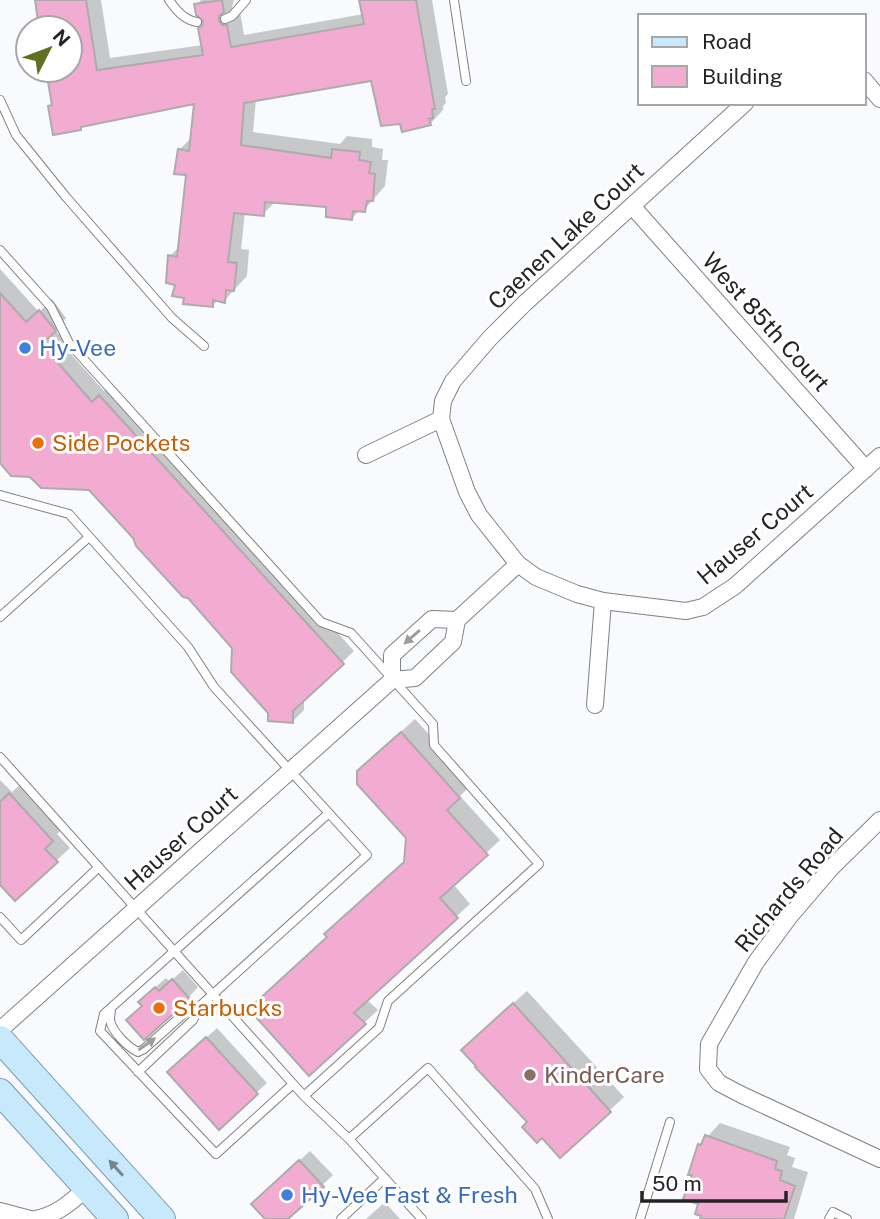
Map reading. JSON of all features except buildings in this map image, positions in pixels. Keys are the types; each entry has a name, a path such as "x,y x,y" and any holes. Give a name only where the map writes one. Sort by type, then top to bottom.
{"main road":[{"path":"0,1039 162,1219"},
{"path":"0,1092 115,1219"}],"street":[{"path":"866,82 880,99"},
{"name":"Caenen Lake Court","path":"441,419 443,401 453,381 490,338 525,303 744,105"},
{"name":"West 85th Court","path":"632,206 866,469"},
{"path":"366,455 441,419 467,492 479,515 518,564"},
{"name":"Hauser Court","path":"0,1030 392,680 415,678 453,642 457,620 518,564 536,577 577,594 603,601 686,611 703,607 735,586 880,456"},
{"path":"596,705 603,601"},
{"path":"392,680 392,655 432,619 457,620"},
{"name":"Richards Road","path":"880,820 832,867 790,916 756,962 709,1044 708,1069 719,1083 880,1159"},
{"path":"35,1219 49,1217 66,1207 88,1188"},
{"path":"0,1211 30,1219"}],"lane":[{"path":"169,0 177,11 197,22"},
{"path":"225,19 232,16 246,0"},
{"path":"453,0 466,81"},
{"path":"0,100 16,135 66,197 172,318 204,346"},
{"path":"0,250 51,307 69,343 321,622 351,633 433,724 434,745 539,864 388,1001 379,1028 304,1096"},
{"path":"0,495 69,514 188,647 214,687 367,855 201,1005 192,1020 138,1072"},
{"path":"0,617 89,537"},
{"path":"0,757 293,1084 349,1139 422,1219"},
{"path":"293,1084 216,1154 100,1031 104,1014 329,813"},
{"path":"0,917 21,940 99,867"},
{"path":"111,1008 110,1021 113,1028 138,1052 189,1009 201,1005"},
{"path":"349,1139 428,1068 535,1189 548,1219"},
{"path":"640,1219 670,1122"},
{"path":"341,1219 385,1178"},
{"path":"829,1219 833,1212 847,1219"}],"place":[{"name":"Hy-Vee","path":"25,348"},
{"name":"Side Pockets","path":"38,443"},
{"name":"Starbucks","path":"159,1008"},
{"name":"KinderCare","path":"530,1075"},
{"name":"Hy-Vee Fast & Fresh","path":"287,1195"}]}
